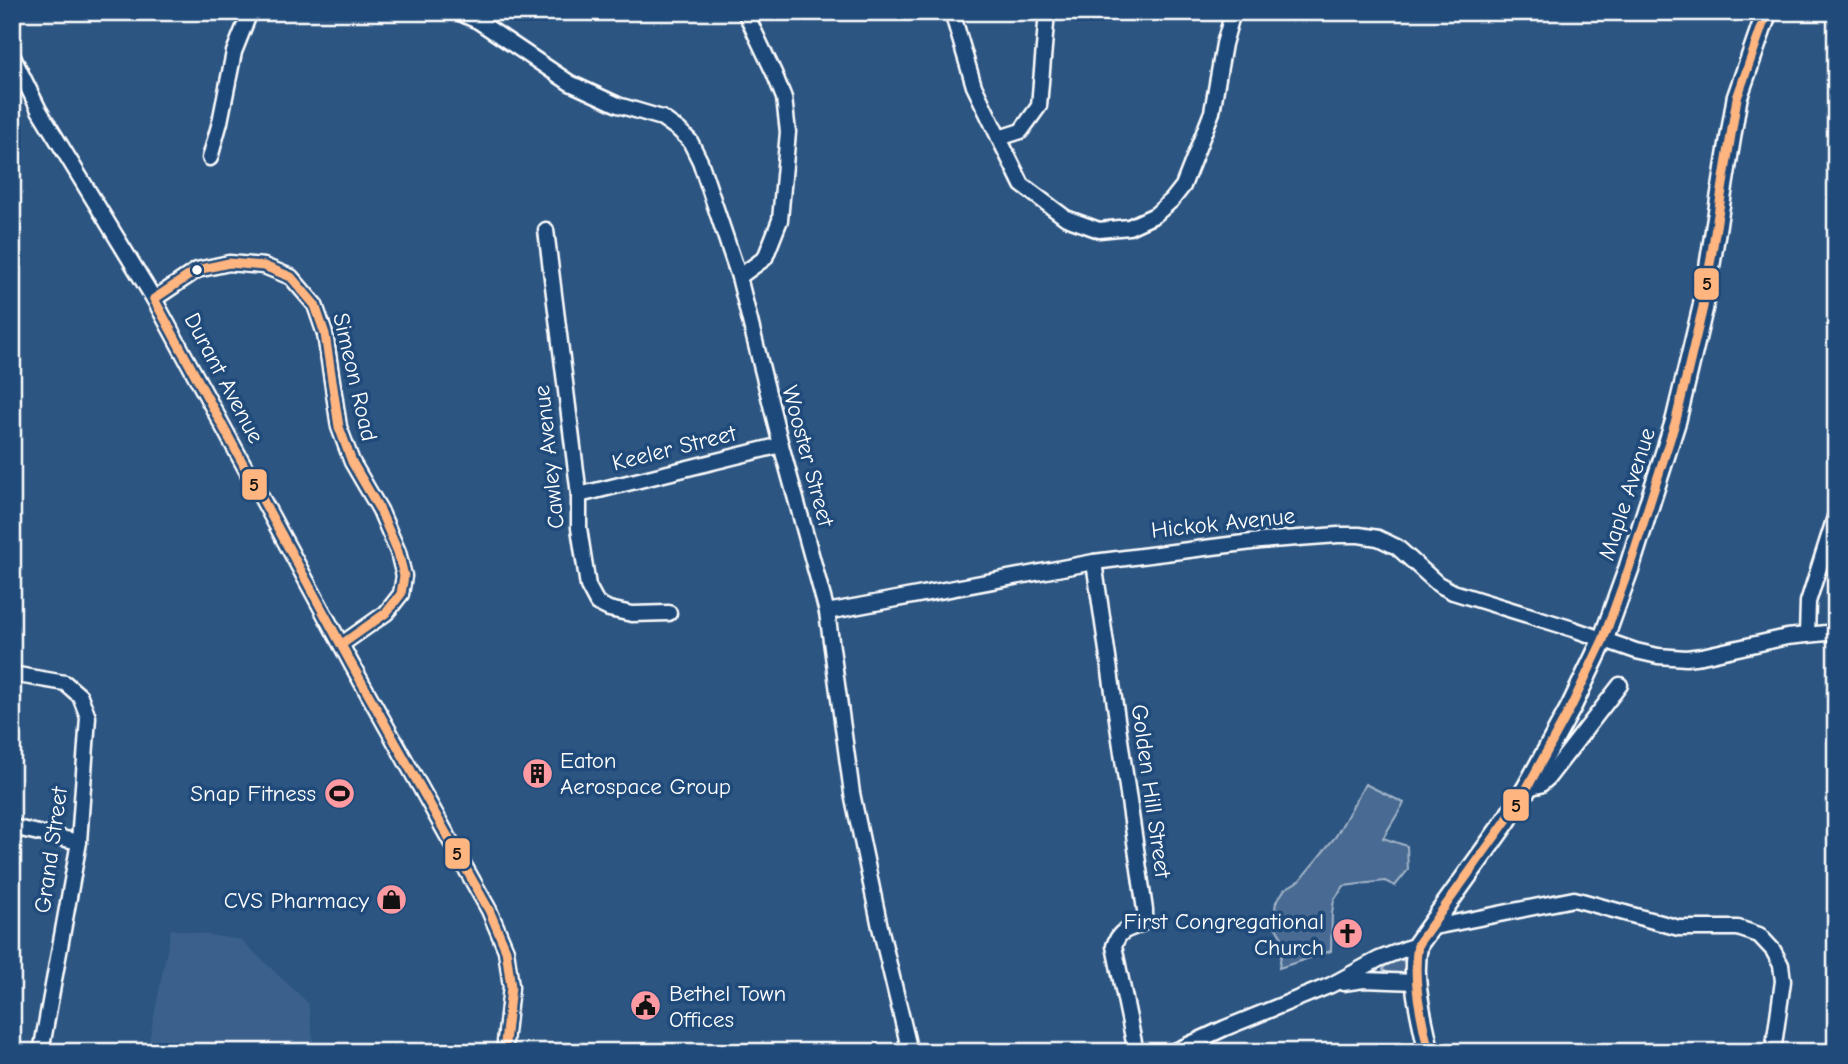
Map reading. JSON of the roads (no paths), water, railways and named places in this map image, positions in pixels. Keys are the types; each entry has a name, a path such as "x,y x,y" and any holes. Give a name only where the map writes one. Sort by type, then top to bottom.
{"main road":[{"name":"Maple Avenue","path":"1423,936 1527,788 1604,640 1676,420 1703,307 1737,98 1767,12"},
{"path":"1423,936 1414,959 1429,1052"}],"street":[{"path":"210,158 234,52 250,12"},
{"name":"Wooster Street","path":"458,12 478,21 570,83 618,105 662,118 680,130 690,141 700,161 739,277 780,445 827,612 852,793 910,1052"},
{"path":"739,277 765,258 780,220 788,132 784,98 775,73 745,12"},
{"path":"952,12 974,86 1022,185 1066,218 1099,230 1129,227 1155,215 1183,186 1212,112 1224,44 1233,12"},
{"path":"999,138 1021,131 1039,106 1047,12"},
{"name":"Durant Avenue","path":"12,55 39,110 154,299 489,910 506,950 511,987 504,1052"},
{"name":"Cawley Avenue","path":"546,230 579,495 579,528 588,586 597,603 609,610 632,614 669,613"},
{"name":"Simeon Road","path":"154,299 197,270 229,263 264,266 291,277 315,305 325,334 339,427 352,462 380,509 398,552 404,576 401,594 386,613 341,644"},
{"name":"Keeler Street","path":"579,495 780,445"},
{"path":"1807,634 1808,602 1836,514"},
{"name":"Hickok Avenue","path":"827,612 1094,562 1260,541 1359,535 1378,538 1397,547 1438,584 1453,592 1636,652 1686,658 1787,637 1836,632"},
{"name":"Golden Hill Street","path":"1094,562 1145,910 1141,924 1122,931 1114,946 1136,1052"},
{"name":"Grand Street","path":"12,674 65,683 80,696 88,717 79,842 41,1052"},
{"path":"1527,788 1540,785 1548,778 1620,685"},
{"path":"12,827 79,842"},
{"path":"1173,1052 1331,985 1423,936 1574,899 1679,928 1738,929 1759,935 1773,950 1781,965 1783,981 1773,1052"},
{"path":"1331,985 1364,980 1416,982"}],"place":[{"name":"Eaton Aerospace Group","path":"537,773"},
{"name":"Snap Fitness","path":"339,793"},
{"name":"CVS Pharmacy","path":"392,900"},
{"name":"First Congregational Church","path":"1347,934"},
{"name":"Bethel Town Offices","path":"646,1006"}]}
